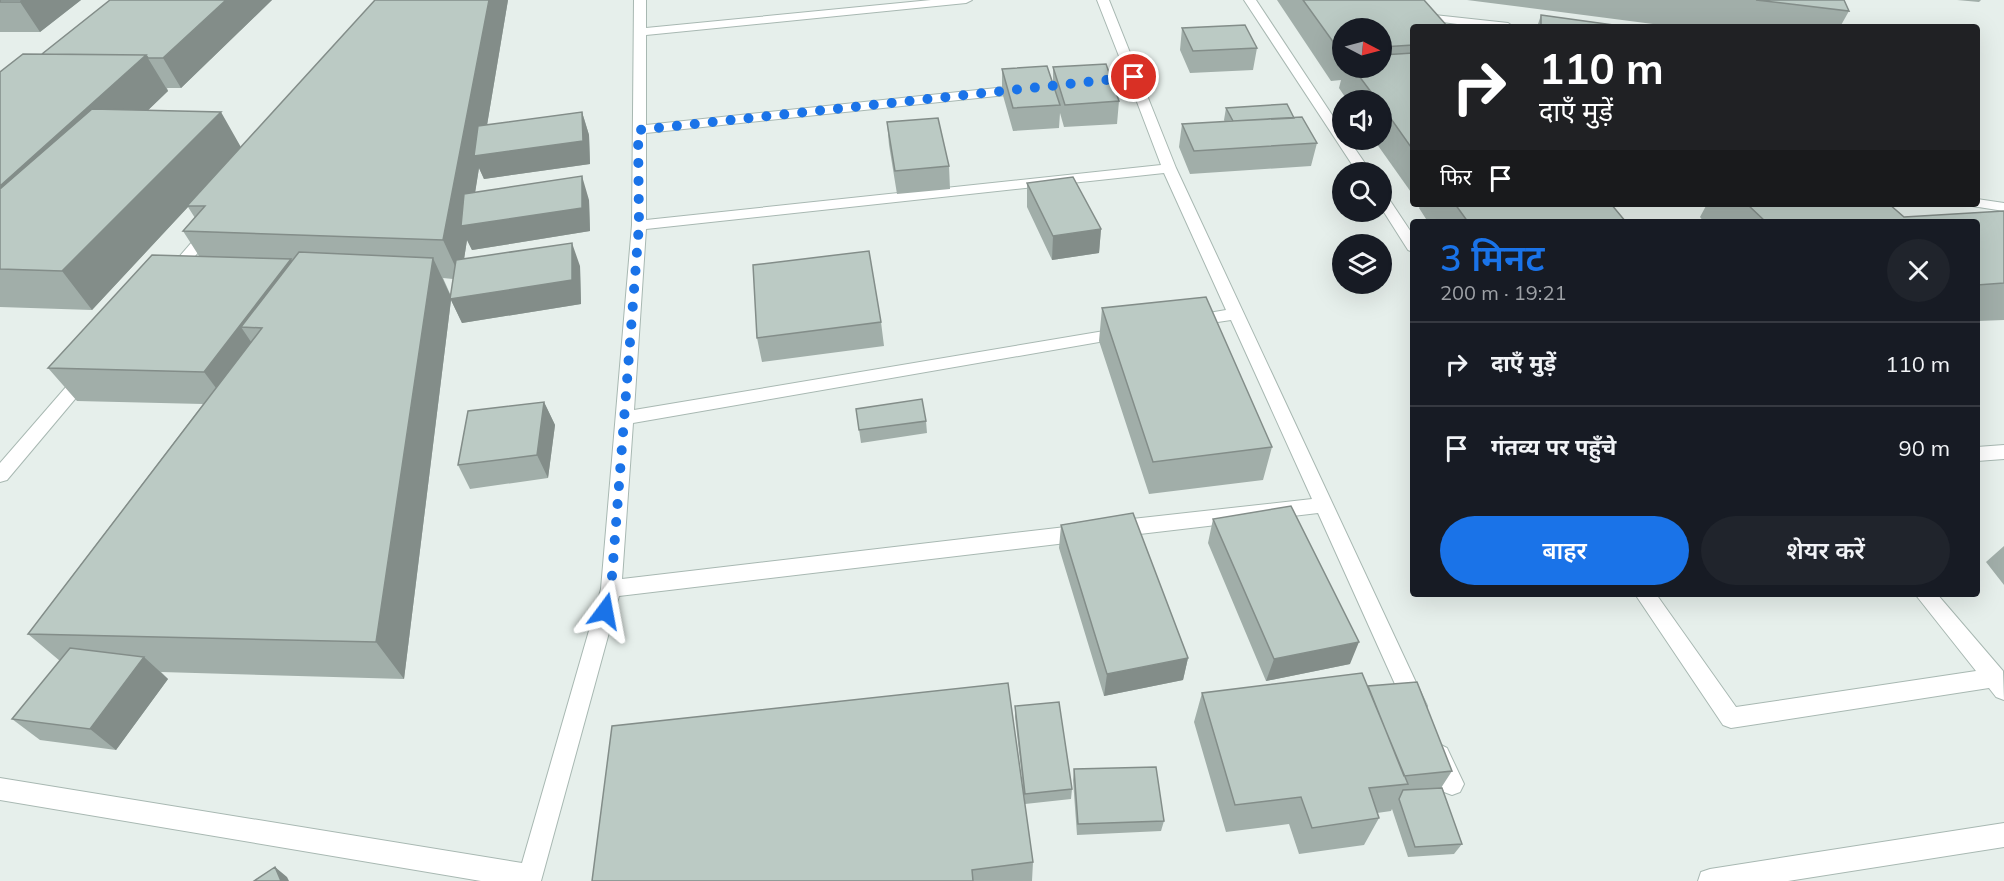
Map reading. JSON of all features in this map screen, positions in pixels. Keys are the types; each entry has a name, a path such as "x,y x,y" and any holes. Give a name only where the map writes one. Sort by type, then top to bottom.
{"street":[{"path":"0,789 529,879 611,589 639,225 640,0"},
{"path":"639,32 966,0"},
{"path":"1103,0 1169,168 1422,719"},
{"path":"1250,0 1357,162"},
{"path":"1431,24 1422,13 1490,24"},
{"path":"1075,83 1134,77"},
{"path":"638,130 1039,87"},
{"path":"639,225 1169,168"},
{"path":"1980,203 2004,207"},
{"path":"1392,214 1410,242"},
{"path":"161,287 222,215"},
{"path":"1176,324 1235,314"},
{"path":"624,418 1141,330"},
{"path":"0,475 92,368"},
{"path":"1980,454 2004,452"},
{"path":"611,589 1323,505"},
{"path":"1647,597 1731,718 1999,684"},
{"path":"1927,597 1999,684"},
{"path":"1432,741 1452,784"},
{"path":"1710,881 2004,835"}],"building":[{"path":"0,0 23,0 0,2"},
{"path":"110,0 226,0 163,58 148,58 146,55 42,54"},
{"path":"375,0 489,0 443,240 183,231 205,206 187,206"},
{"path":"1303,0 1424,0 1445,24 1410,24 1410,45 1392,46 1392,18 1332,18 1332,40"},
{"path":"1756,0 1844,0 1849,11"},
{"path":"1541,15 1606,24 1541,24"},
{"path":"1245,25 1257,48 1193,51 1182,28"},
{"path":"1410,53 1410,146 1392,120 1392,90 1370,90 1360,78 1392,78 1392,54"},
{"path":"23,54 146,55 0,186 0,72"},
{"path":"1106,64 1119,101 1065,105 1053,67"},
{"path":"1047,66 1060,105 1013,108 1002,69"},
{"path":"1287,104 1294,118 1233,121 1226,108"},
{"path":"92,109 221,112 62,271 0,269 0,189"},
{"path":"582,112 583,141 474,156 478,126"},
{"path":"1302,117 1317,143 1194,151 1182,124"},
{"path":"938,118 949,166 895,171 887,122"},
{"path":"582,176 582,208 461,226 464,194"},
{"path":"1073,177 1101,229 1053,236 1027,183"},
{"path":"1457,207 1614,207 1624,219 1466,219"},
{"path":"1750,207 1892,207 1904,217 2004,211 2004,283 1980,285 1980,219 1763,219"},
{"path":"572,243 572,280 450,299 456,260"},
{"path":"869,251 881,322 757,338 753,265"},
{"path":"299,252 433,258 376,642 28,634 262,328 241,327"},
{"path":"152,255 291,259 204,372 48,368"},
{"path":"1206,297 1272,447 1153,462 1102,308"},
{"path":"922,399 926,421 859,430 856,409"},
{"path":"544,402 537,455 458,465 468,411"},
{"path":"1291,506 1359,642 1274,659 1213,519"},
{"path":"1133,513 1188,658 1107,674 1061,525"},
{"path":"70,648 144,657 90,729 12,719"},
{"path":"1362,673 1408,784 1369,788 1379,818 1312,828 1301,797 1235,805 1202,693"},
{"path":"1417,682 1452,771 1404,776 1368,686"},
{"path":"1008,683 1033,862 972,870 973,881 592,881 612,726"},
{"path":"1059,702 1072,789 1025,794 1015,706"},
{"path":"1156,767 1164,821 1078,824 1074,769"},
{"path":"1442,788 1462,844 1415,847 1399,799 1403,790"},
{"path":"275,867 281,881 254,881"}],"route":[{"path":"605,611 611,589 639,225 638,130 1134,77"}]}
